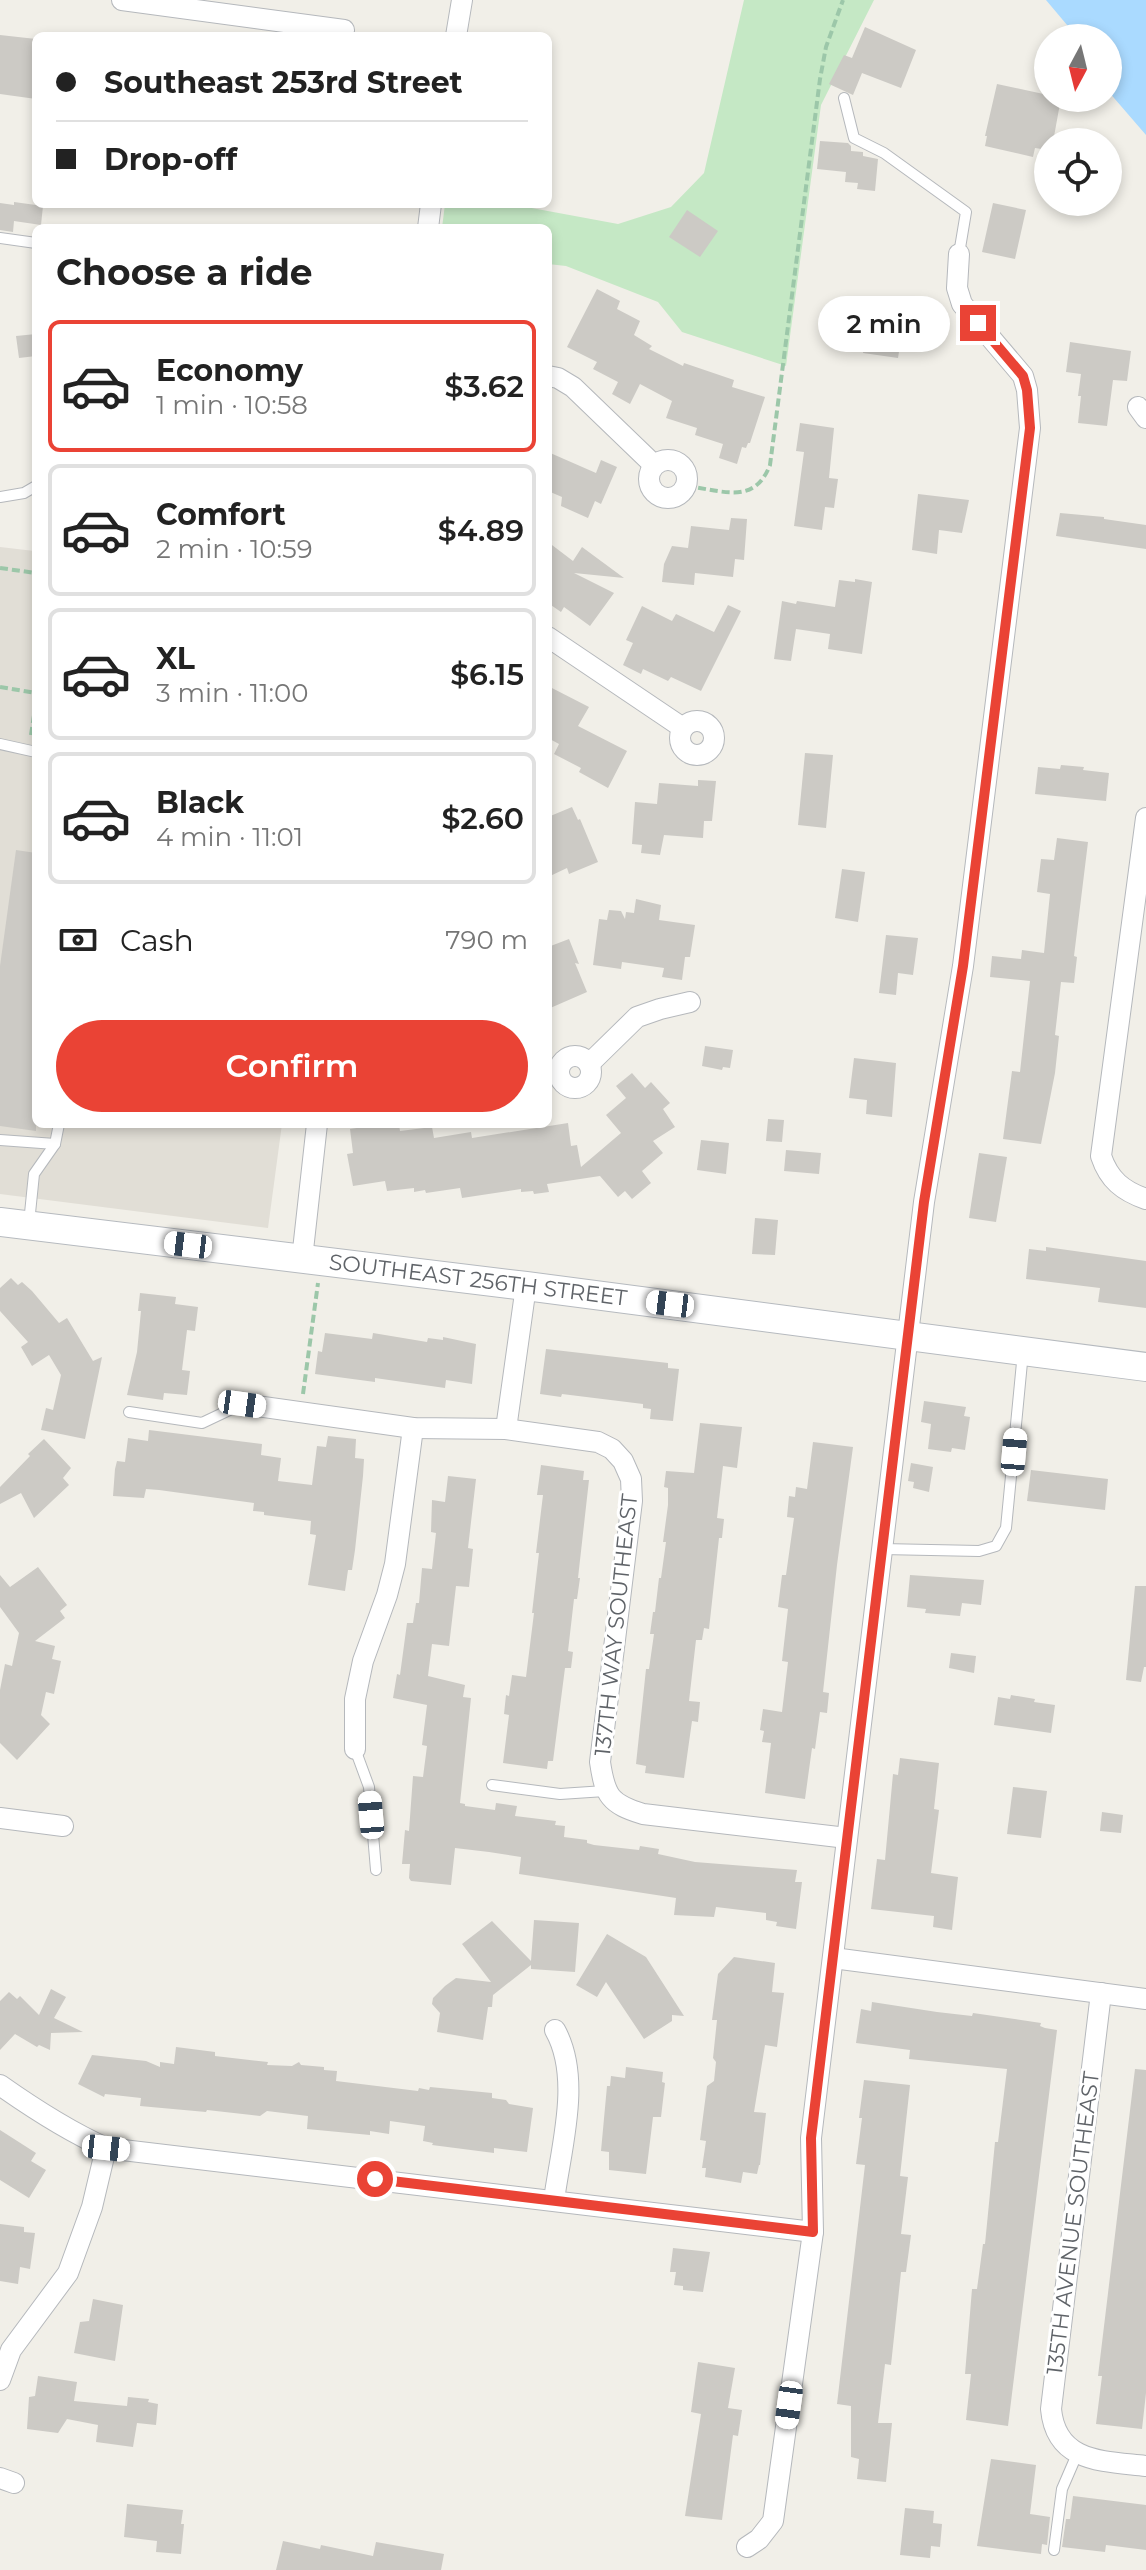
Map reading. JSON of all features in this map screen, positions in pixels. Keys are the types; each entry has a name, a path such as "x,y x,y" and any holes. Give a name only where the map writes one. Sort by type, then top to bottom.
{"main road":[{"name":"SOUTHEAST 256TH STREET","path":"0,1222 907,1334 1146,1367"}],"street":[{"path":"122,0 344,30"},
{"path":"457,32 462,0"},
{"path":"747,2547 759,2539 773,2521 813,2232 811,2138 907,1334 924,1202 965,951 1030,428 1023,376 962,304 957,288 959,254"},
{"path":"552,377 573,387 654,465 648,479 654,493 661,497 676,497 686,486"},
{"path":"552,640 683,728"},
{"path":"1146,818 1101,1156 1114,1182 1131,1194 1146,1199"},
{"path":"554,1083 559,1068 567,1058 580,1056 589,1064 637,1017 690,1002"},
{"path":"311,1260 317,1128"},
{"path":"242,1404 413,1428 506,1429 526,1286"},
{"path":"355,1749 355,1699 363,1661 395,1564 413,1428"},
{"name":"137TH WAY SOUTHEAST","path":"506,1429 598,1442 612,1449 623,1461 631,1479 632,1501 600,1762 605,1791"},
{"path":"605,1791 623,1808 643,1814 847,1838"},
{"path":"0,1818 63,1826"},
{"path":"833,1958 1146,1999"},
{"name":"135TH AVENUE SOUTHEAST","path":"1073,2449 1060,2440 1053,2426 1051,2409 1101,1993"},
{"path":"554,2200 569,2092 568,2066 555,2030"},
{"path":"0,2085 43,2114 106,2148 813,2232"},
{"path":"0,2380 5,2347 68,2273 92,2207 106,2148"},
{"path":"1073,2449 1097,2460 1146,2466"}],"lane":[{"path":"844,98 854,138 884,153 966,212 959,254"},
{"path":"0,238 32,242"},
{"path":"0,497 24,493 32,488"},
{"path":"0,744 32,751"},
{"path":"29,1226 34,1174 55,1144 58,1128"},
{"path":"0,1140 55,1144"},
{"path":"882,1549 979,1551 996,1546 1006,1528 1023,1350"},
{"path":"129,1412 202,1423 242,1404"},
{"path":"355,1749 369,1787 376,1870"},
{"path":"492,1785 560,1794 605,1791"},
{"path":"1054,2550 1062,2489 1073,2449"}],"path":[{"path":"686,486 742,493 754,490 765,478 770,465 820,79 826,47 843,0"},
{"path":"0,568 32,572"},
{"path":"0,687 32,692"},
{"path":"301,1413 311,1260"}],"shaded area":[{"path":"0,547 32,551 32,1128 281,1128 268,1228 0,1194"}],"green space":[{"path":"744,0 874,0 821,105 786,366 682,332 658,302 566,266 552,264 552,224 442,224 444,208 532,208 618,224 671,207 704,173"}],"water":[{"path":"1046,0 1146,0 1146,135 1122,107 1122,24 1066,24"}],"building":[{"path":"865,27 916,50 901,88 862,73 853,95 829,84 844,55 852,58"},
{"path":"0,35 32,39 32,98 0,94"},
{"path":"997,84 1034,92 1034,112 1058,112 1056,128 1034,128 1033,157 985,146"},
{"path":"820,141 848,143 851,151 863,152 863,156 878,159 875,191 857,189 858,183 845,182 846,172 817,169"},
{"path":"14,202 43,208 41,224 14,221 13,232 0,230 0,203 14,205"},
{"path":"993,203 1026,210 1015,259 982,252"},
{"path":"687,210 718,231 700,257 669,237"},
{"path":"597,289 620,301 617,309 640,321 634,335 652,346 649,349 683,366 684,363 734,380 732,387 765,397 750,443 746,448 742,447 737,464 719,458 723,444 695,435 697,428 666,418 672,401 640,384 630,404 612,394 618,382 593,369 597,362 567,347"},
{"path":"866,327 902,333 898,358 863,353"},
{"path":"32,334 32,356 19,358 16,336"},
{"path":"1070,342 1131,351 1127,381 1113,380 1107,426 1078,423 1081,374 1066,372"},
{"path":"800,423 834,428 829,478 838,479 834,508 825,507 822,530 794,526 804,452 796,451"},
{"path":"552,454 596,473 601,460 617,467 601,504 595,501 588,518 561,506 562,497 552,493"},
{"path":"918,494 969,500 962,533 939,530 937,554 912,550"},
{"path":"1060,513 1146,525 1146,549 1056,536"},
{"path":"731,518 747,519 744,560 735,559 733,577 695,573 694,585 662,582 664,564 672,546 688,548 691,526 729,530"},
{"path":"552,545 573,561 582,547 624,578 574,573 614,593 590,626 564,607 561,612 552,606"},
{"path":"855,579 872,582 862,654 828,649 830,634 796,629 791,661 774,659 782,601 835,607 839,580 855,582"},
{"path":"728,605 741,611 701,691 671,677 668,681 643,669 641,674 623,665 633,643 626,640 642,606 672,621 676,614 714,632"},
{"path":"552,688 589,707 578,726 627,751 608,788 579,772 581,768 554,754 559,744 552,740"},
{"path":"805,753 833,755 826,828 798,825"},
{"path":"1061,765 1109,773 1106,801 1035,794 1038,767 1060,769"},
{"path":"698,780 716,781 712,821 704,821 703,838 664,835 660,855 641,853 642,845 632,844 635,802 657,804 659,783 698,786"},
{"path":"572,807 598,862 569,874 567,868 552,875 552,815"},
{"path":"1057,838 1088,842 1074,956 1077,957 1074,983 1061,982 1055,1035 1059,1036 1055,1073 1041,1144 1003,1139 1012,1071 1020,1072 1030,981 990,977 992,956 1021,959 1022,950 1044,953 1050,894 1037,892 1041,859 1054,860"},
{"path":"16,850 32,852 32,1128 36,1131 0,1126 0,966"},
{"path":"842,869 865,872 858,922 835,918"},
{"path":"636,899 661,905 659,920 695,925 690,957 685,957 682,980 662,977 664,968 622,962 621,969 593,965 599,919 607,920 609,910 621,911 625,919 626,912 634,913"},
{"path":"886,935 918,938 913,975 898,973 896,995 879,993"},
{"path":"569,939 587,992 552,1007 552,945"},
{"path":"705,1046 733,1050 730,1068 723,1067 722,1070 702,1066"},
{"path":"854,1058 896,1063 892,1117 866,1114 867,1100 849,1098"},
{"path":"632,1073 645,1088 651,1082 670,1103 663,1109 675,1127 653,1141 663,1153 642,1171 651,1183 632,1199 625,1191 618,1197 600,1176 547,1184 549,1192 534,1194 533,1191 521,1192 521,1189 462,1198 460,1188 426,1193 425,1190 414,1192 414,1188 387,1191 385,1181 353,1186 347,1154 353,1153 350,1129 357,1128 400,1128 400,1131 432,1128 434,1138 471,1132 472,1138 552,1128 568,1123 571,1146 577,1145 581,1167 621,1133 606,1115 626,1098 616,1086"},
{"path":"768,1119 784,1120 782,1142 766,1141"},
{"path":"701,1140 729,1143 726,1174 697,1170"},
{"path":"786,1150 821,1153 819,1174 784,1171"},
{"path":"979,1153 1007,1157 996,1222 969,1218"},
{"path":"755,1218 778,1220 775,1255 752,1254"},
{"path":"1046,1247 1146,1261 1146,1308 1098,1302 1100,1288 1026,1279 1029,1249 1046,1251"},
{"path":"11,1278 32,1291 59,1323 67,1318 93,1361 102,1357 85,1439 41,1430 46,1408 53,1410 61,1375 49,1355 32,1366 21,1347 28,1342 0,1311 0,1288"},
{"path":"140,1293 176,1297 175,1304 198,1307 195,1331 187,1330 182,1370 190,1371 187,1395 164,1393 163,1400 127,1395 137,1352"},
{"path":"325,1333 372,1339 373,1333 427,1342 428,1338 443,1340 443,1337 476,1344 472,1384 446,1380 445,1388 375,1378 375,1382 315,1374 318,1351 322,1352"},
{"path":"546,1349 668,1363 668,1368 679,1369 673,1421 650,1419 651,1409 643,1408 643,1404 540,1394"},
{"path":"924,1401 966,1407 964,1416 970,1417 965,1450 928,1449 931,1424 921,1422"},
{"path":"700,1423 742,1427 737,1468 723,1466 717,1518 724,1519 722,1538 719,1538 709,1629 704,1628 702,1640 696,1640 689,1701 700,1702 698,1722 692,1721 684,1778 645,1773 646,1766 636,1764 646,1669 649,1669 654,1634 650,1634 666,1542 663,1542 668,1505 668,1488 664,1487 666,1471 694,1473"},
{"path":"149,1430 262,1444 261,1455 281,1458 278,1481 312,1485 317,1446 326,1447 328,1436 356,1439 355,1458 364,1459 363,1476 352,1570 348,1570 345,1591 308,1585 316,1535 310,1534 311,1521 264,1515 264,1512 253,1511 254,1503 159,1490 146,1489 144,1498 113,1496 117,1461 125,1462 128,1438 148,1441"},
{"path":"44,1439 71,1468 63,1478 69,1485 34,1518 21,1493 0,1504 0,1487"},
{"path":"813,1442 853,1447 823,1692 829,1693 827,1713 820,1712 805,1799 765,1793 771,1743 762,1742 764,1731 760,1730 763,1709 782,1712 788,1662 782,1661 788,1609 778,1607 794,1518 787,1517 789,1496 795,1497 796,1487 807,1489"},
{"path":"911,1463 933,1467 929,1492 913,1488 914,1482 908,1481"},
{"path":"541,1465 584,1471 583,1480 589,1480 580,1578 577,1599 574,1599 568,1651 573,1652 571,1668 565,1668 553,1761 548,1761 547,1769 503,1763 509,1715 504,1714 506,1695 509,1696 512,1675 526,1677 539,1553 536,1553 543,1495 537,1495"},
{"path":"1031,1470 1108,1479 1105,1510 1027,1501"},
{"path":"448,1476 476,1479 468,1548 473,1549 469,1587 456,1586 449,1646 432,1644 428,1676 465,1685 463,1697 471,1698 460,1803 495,1810 496,1803 517,1806 515,1816 556,1821 555,1825 565,1826 564,1837 587,1840 587,1843 594,1845 639,1850 640,1846 659,1849 658,1854 695,1862 797,1870 795,1882 802,1882 796,1929 776,1926 777,1922 766,1920 766,1913 716,1907 714,1917 674,1915 676,1898 519,1874 521,1857 489,1852 455,1848 451,1885 411,1881 410,1864 402,1864 405,1830 409,1831 413,1776 423,1777 427,1746 422,1745 427,1705 393,1698 397,1674 400,1675 407,1623 413,1623 416,1603 419,1603 422,1568 432,1569 436,1533 431,1532 432,1500 445,1502"},
{"path":"38,1567 67,1605 60,1611 65,1618 35,1641 55,1646 52,1659 61,1661 54,1694 46,1692 41,1715 50,1724 17,1760 0,1743 0,1690 5,1664 12,1666 19,1633 0,1607 0,1575 10,1587"},
{"path":"910,1575 984,1580 981,1605 962,1603 960,1616 925,1613 926,1609 907,1607"},
{"path":"1135,1586 1146,1586 1146,1667 1141,1682 1126,1680"},
{"path":"951,1653 976,1656 974,1673 949,1668"},
{"path":"1011,1695 1055,1705 1051,1733 994,1725 998,1697 1010,1699"},
{"path":"900,1758 939,1763 934,1809 939,1810 931,1873 958,1877 952,1930 933,1927 934,1916 871,1909 877,1859 885,1860 893,1774 898,1775"},
{"path":"1013,1787 1047,1791 1041,1838 1007,1834"},
{"path":"1102,1812 1123,1815 1121,1833 1100,1831"},
{"path":"534,1920 579,1923 575,1972 531,1969 531,1965 493,1995 483,2040 437,2032 440,2013 432,2004 433,1998 445,1986 456,1978 491,1982 462,1944 492,1921 531,1961"},
{"path":"607,1934 646,1957 684,2016 672,2015 672,2021 644,2039 606,1982 597,1997 576,1985"},
{"path":"734,1957 775,1963 772,1992 784,1993 777,2047 765,2045 754,2112 766,2113 760,2165 757,2174 743,2172 741,2183 705,2177 706,2168 702,2168 706,2141 700,2140 707,2086 714,2081 717,2020 712,2020 718,1974"},
{"path":"51,1989 66,1997 54,2018 83,2032 51,2033 50,2050 37,2047 15,2034 0,2050 0,2001 9,1992 17,1999 20,1996 39,2015"},
{"path":"872,2002 1041,2023 1040,2026 1057,2030 1008,2426 966,2420 971,2374 965,2374 972,2289 977,2289 985,2244 995,2142 998,2142 1007,2069 909,2059 910,2050 856,2043 861,2009 871,2011"},
{"path":"176,2047 215,2052 215,2056 268,2062 267,2065 292,2066 299,2062 301,2065 324,2067 324,2070 337,2071 336,2081 418,2091 419,2088 429,2090 430,2087 492,2093 492,2098 533,2108 527,2152 494,2148 494,2153 432,2145 423,2141 425,2126 390,2121 389,2134 370,2131 370,2135 307,2129 308,2116 267,2111 260,2116 140,2106 141,2098 105,2094 104,2097 78,2084 92,2055 146,2061 160,2067 160,2062 174,2064"},
{"path":"626,2067 663,2072 662,2082 665,2083 661,2117 653,2117 646,2174 609,2170 609,2152 601,2151 607,2086 610,2086 611,2076 625,2078"},
{"path":"1135,2069 1146,2070 1146,2393 1142,2429 1096,2424 1102,2376 1098,2376"},
{"path":"864,2080 910,2085 900,2176 908,2177 901,2234 911,2235 906,2272 901,2272 891,2365 885,2364 878,2423 892,2423 886,2482 857,2479 859,2459 851,2457 851,2406 837,2404 865,2165 856,2164"},
{"path":"0,2130 36,2153 31,2161 46,2170 29,2198 0,2180"},
{"path":"0,2224 24,2227 24,2232 35,2233 30,2269 20,2267 18,2284 0,2281"},
{"path":"673,2248 710,2252 703,2292 683,2290 683,2286 674,2285 676,2272 670,2272"},
{"path":"93,2299 123,2305 115,2361 74,2353 80,2322 89,2321"},
{"path":"698,2362 735,2368 728,2408 742,2410 738,2436 733,2435 722,2520 685,2516 701,2414 691,2412"},
{"path":"38,2376 77,2382 74,2401 127,2406 128,2397 149,2399 148,2402 158,2404 156,2425 137,2423 133,2447 96,2442 98,2425 67,2419 58,2433 27,2429 29,2397 35,2396"},
{"path":"991,2459 1036,2465 1030,2514 1050,2517 1047,2545 1042,2544 1041,2554 977,2546"},
{"path":"1073,2496 1146,2505 1146,2550 1106,2545 1105,2552 1062,2547"},
{"path":"127,2504 183,2510 181,2554 156,2552 157,2541 124,2537"},
{"path":"905,2508 934,2511 933,2523 942,2524 940,2547 931,2546 930,2558 900,2555"},
{"path":"283,2541 373,2556 376,2542 444,2554 441,2570 276,2570"}],"route":[{"path":"375,2179 813,2232 811,2138 885,1518 924,1202 963,966 1030,428 1023,376 978,323"}]}
